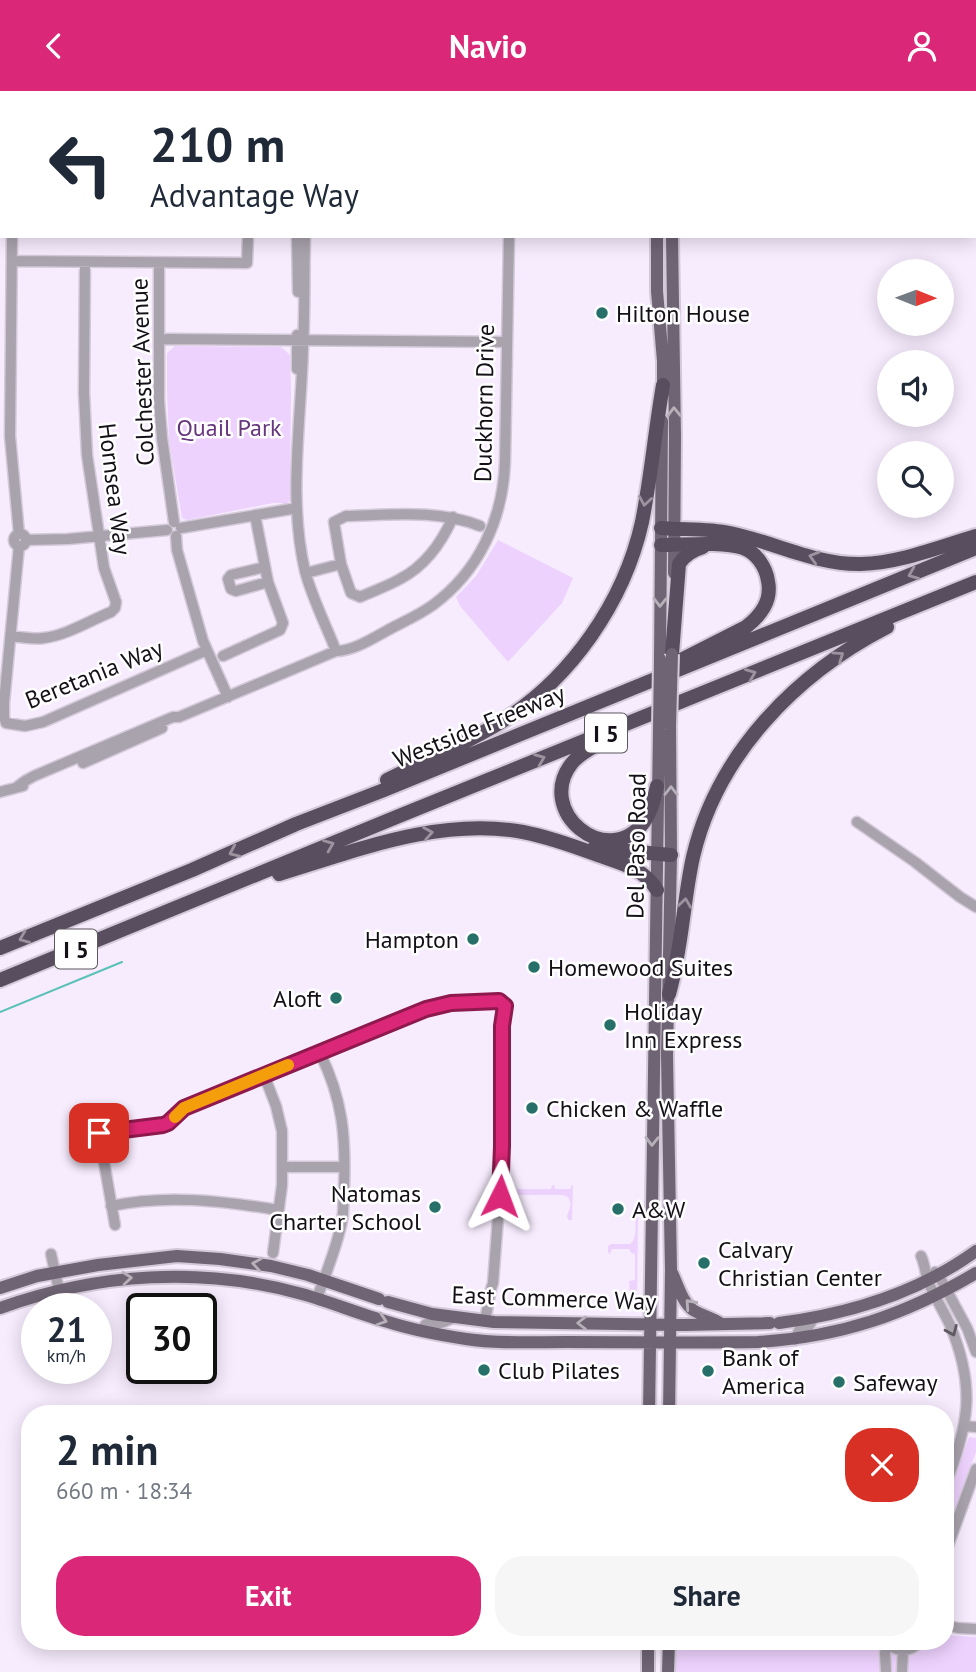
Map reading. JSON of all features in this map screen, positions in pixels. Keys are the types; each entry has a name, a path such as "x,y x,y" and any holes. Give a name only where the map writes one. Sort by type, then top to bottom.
{"highway":[{"path":"296,824 502,722 539,693 576,656 612,602 631,558 642,523 663,386"},
{"path":"667,529 711,529 733,533 822,560 858,564 906,557 976,535"},
{"path":"618,694 746,627 763,609 769,598 767,574 763,565 744,548 727,545 668,545"},
{"path":"666,656 679,564 689,553 713,545"},
{"name":"Westside Freeway","path":"0,948 192,870 296,824 976,548"},
{"path":"669,994 688,877 700,834 723,779 746,744 775,710 822,667 863,639 972,584"},
{"name":"I 5","path":"0,980 972,584"},
{"path":"645,717 585,752 573,762 563,784 562,800 570,820 582,832 596,838 612,839 633,832 644,822 657,786"},
{"path":"243,880 279,874 411,836 449,829 503,829 609,850 664,855"},
{"path":"562,842 636,870 650,878 657,890"}],"main road":[{"name":"Del Paso Road","path":"657,238 668,545 664,855 669,994 669,1405"},
{"name":"Del Paso Road","path":"667,529 672,238"},
{"name":"Del Paso Road","path":"649,1405 653,1024 657,890 664,855 657,786 665,728"},
{"name":"East Commerce Way","path":"0,1288 37,1276 98,1265 177,1256 271,1266 432,1314 489,1322 774,1323 814,1318 871,1304 916,1286 976,1251"},
{"path":"671,1270 684,1300 698,1313 723,1324"},
{"name":"East Commerce Way","path":"0,1308 60,1290 113,1280 185,1276 258,1283 317,1298 386,1322 467,1339 504,1342 758,1342 795,1339 860,1326 941,1293 976,1273"},
{"path":"648,1650 648,1672"},
{"path":"668,1672 669,1650"}],"street":[{"name":"Beretania Way","path":"12,238 9,436 20,540 4,717 6,723 32,725 43,722 207,650"},
{"path":"12,261 247,264 248,238"},
{"path":"297,238 300,340"},
{"path":"0,792 17,787 34,776 173,717 180,717 336,651 306,573 297,508 304,238"},
{"name":"Duckhorn Drive","path":"336,651 343,644 393,627 432,606 461,580 480,554 494,526 505,475 509,238"},
{"name":"Hornsea Way","path":"11,637 53,637 115,608 116,602 104,568 87,455 85,262"},
{"name":"Colchester Avenue","path":"159,263 159,401 177,550 207,650 228,697"},
{"path":"159,340 507,342"},
{"path":"0,540 45,541 175,529 297,508"},
{"path":"223,656 280,630 283,623 268,582 255,515"},
{"path":"453,517 436,547 423,562 401,579 360,597 352,593 341,564 334,522 340,518 429,515 453,517 480,526"},
{"path":"306,573 341,564"},
{"path":"265,567 231,575 228,579 231,589 236,591 268,582"},
{"path":"857,822 976,907"},
{"path":"115,1225 99,1133 163,1125 184,1108 435,1006 499,1001 505,1006 502,1026 502,1166 493,1283 495,1293 489,1322"},
{"path":"317,1298 342,1222 344,1167 344,1126 339,1103 320,1053"},
{"path":"264,1076 281,1121 282,1131 282,1185 273,1253"},
{"path":"282,1167 344,1167"},
{"path":"111,1206 134,1201 214,1201 278,1210"},
{"path":"51,1254 60,1290"},
{"path":"923,1259 941,1293 967,1328 976,1352"},
{"path":"941,1293 961,1352 970,1426 954,1462"},
{"path":"422,1331 424,1325 429,1322 438,1324 454,1317"},
{"path":"795,1339 799,1330 808,1327 814,1318"},
{"path":"954,1529 976,1469"},
{"path":"954,1628 958,1629"},
{"path":"954,1630 976,1629"},
{"path":"886,1650 886,1672"},
{"path":"896,1650 910,1650"},
{"path":"902,1672 903,1651"}],"green space":[{"name":"Quail Park","path":"175,346 281,347 290,355 291,500 285,505 273,503 187,520 182,518 169,441 167,353"},
{"path":"498,540 573,578 562,603 508,662 460,606 456,597 476,576"},
{"path":"511,1184 515,1185 516,1189 551,1189 554,1185 555,1189 570,1189 572,1185 572,1220 568,1220 567,1216 571,1204 568,1197 512,1195"},
{"path":"635,1213 638,1213 637,1309 633,1314 636,1307 627,1303 630,1295 629,1281 635,1280 635,1254 629,1249 612,1249 610,1254 608,1246 630,1244 633,1241 636,1230"},
{"path":"969,1437 976,1438 976,1452 954,1512 954,1479"},
{"path":"954,1636 976,1637 976,1672 676,1672 676,1650 890,1650 904,1655 954,1650"}],"waterway":[{"path":"0,1012 122,962"}],"slow traffic":[{"path":"175,1117 184,1108 288,1065"}],"place":[{"name":"Hilton House","path":"602,313"},
{"name":"Hampton","path":"473,939"},
{"name":"Homewood Suites","path":"534,967"},
{"name":"Aloft","path":"336,998"},
{"name":"Holiday Inn Express","path":"610,1025"},
{"name":"Chicken & Waffle","path":"532,1108"},
{"name":"Natomas Charter School","path":"435,1207"},
{"name":"A&W","path":"618,1209"},
{"name":"Calvary Christian Center","path":"704,1263"},
{"name":"Club Pilates","path":"484,1370"},
{"name":"Bank of America","path":"708,1371"},
{"name":"Safeway","path":"839,1382"}],"route":[{"path":"99,1133 163,1125 184,1108 426,1009 451,1003 499,1001 505,1006 502,1026 500,1196"}]}
